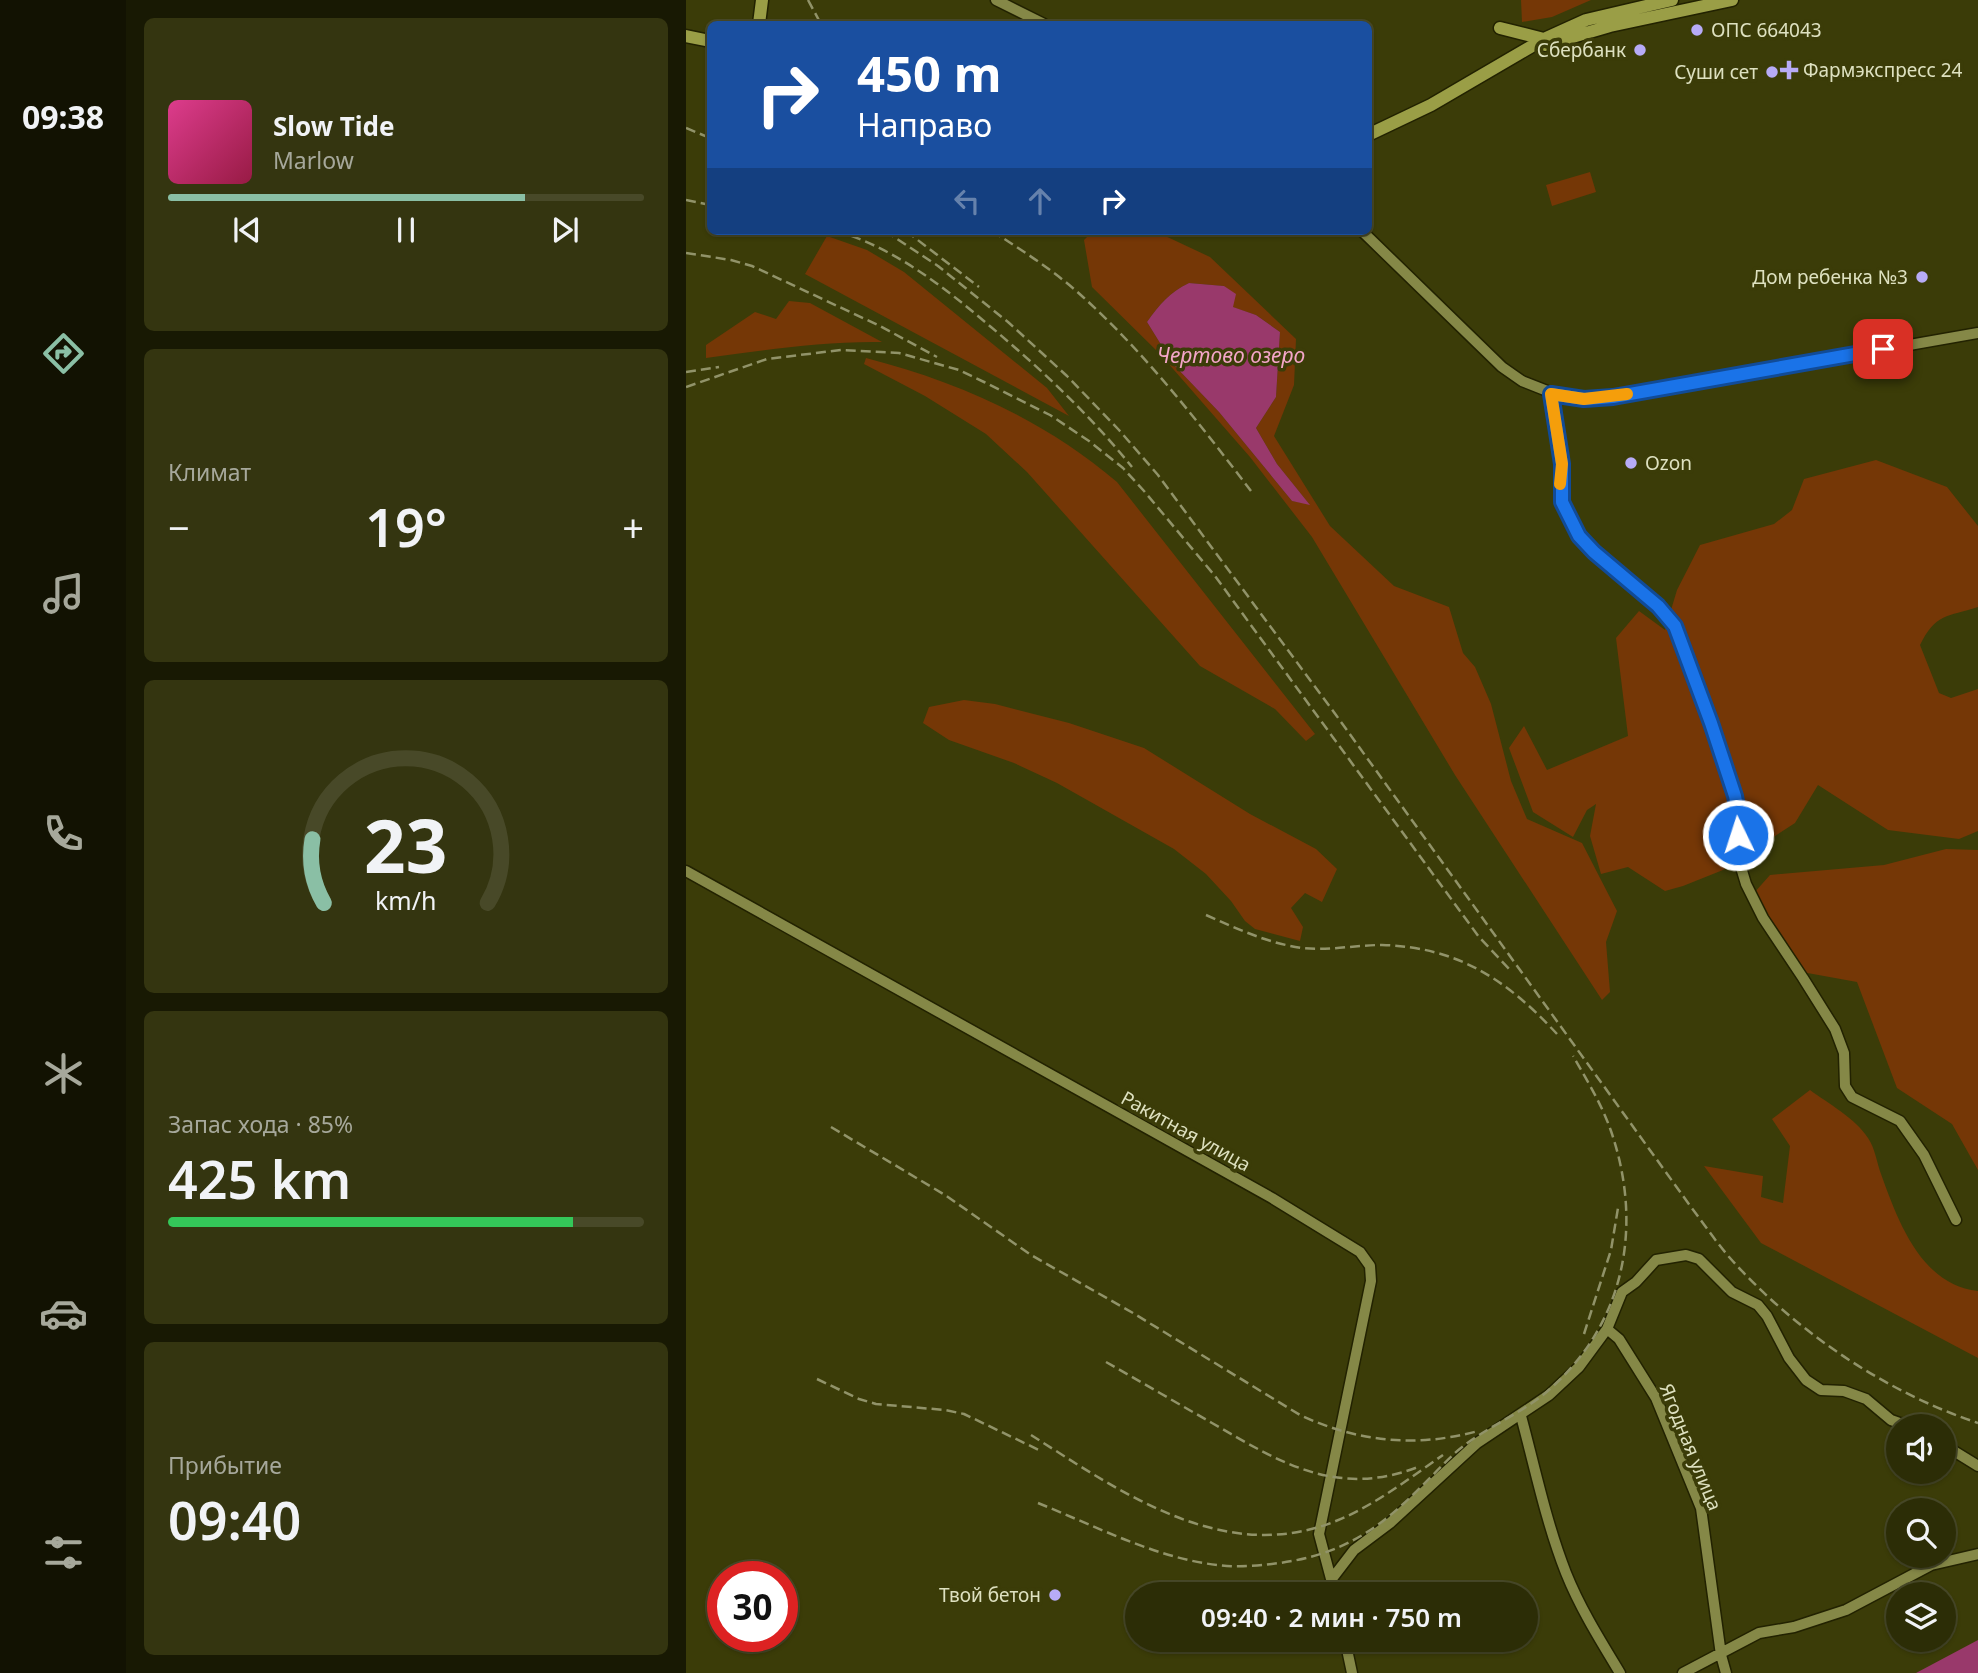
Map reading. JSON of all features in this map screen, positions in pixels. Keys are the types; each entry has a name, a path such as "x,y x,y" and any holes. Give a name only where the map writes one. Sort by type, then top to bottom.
{"main road":[{"path":"759,21 762,0"},
{"path":"1372,133 1431,105 1544,39 1586,20 1672,0"},
{"path":"1528,50 1609,26 1724,1"},
{"path":"1500,28 1544,39"},
{"path":"686,36 707,40"}],"street":[{"path":"996,0 1038,21"},
{"path":"1366,235 1502,367 1522,382 1551,394 1584,399 1613,397 1978,333"},
{"path":"1551,394 1562,464 1562,502 1579,536 1658,606 1675,626 1735,796 1739,817 1737,854 1746,884 1763,918 1835,1029 1844,1053 1845,1086 1852,1097 1900,1121 1924,1155 1955,1220"},
{"name":"Ракитная улица","path":"686,870 1272,1198 1360,1252 1370,1266 1371,1281 1319,1534 1331,1580"},
{"path":"1331,1580 1354,1550 1390,1523 1476,1443 1521,1416 1579,1367 1607,1329 1622,1292 1656,1261 1686,1255 1699,1259 1732,1292 1758,1305 1768,1316 1788,1358 1806,1380 1821,1390 1844,1391 1866,1399 1886,1416"},
{"name":"Ягодная улица","path":"1607,1329 1619,1339 1656,1398 1701,1508 1721,1655 1726,1673"},
{"path":"1521,1416 1551,1531 1566,1572 1585,1616 1620,1673"},
{"path":"1956,1452 1978,1466"},
{"path":"1683,1673 1759,1633 1794,1627 1846,1609 1931,1565 1978,1554"},
{"path":"1348,1652 1352,1673"}],"shaded area":[{"path":"1521,0 1591,0 1552,17 1522,22"},
{"path":"1590,172 1596,192 1552,206 1546,185"},
{"path":"1089,235 1163,235 1210,257 1296,339 1294,385 1274,436 1330,526 1394,586 1449,607 1463,653 1475,667 1491,704 1511,781 1527,819 1582,843 1617,911 1606,942 1610,992 1602,1000 1455,775 1312,537 1250,457 1160,354 1092,287 1084,240","holes":["1189,283 1224,286 1232,307 1256,315 1280,332 1276,397 1256,428 1277,464 1309,504 1292,501 1219,412 1173,364 1147,322 1165,300"]},
{"path":"827,236 867,250 904,272 1047,388 1069,416 805,274"},
{"path":"789,301 810,303 882,342 772,349 706,358 706,345 755,312 776,319"},
{"path":"866,358 934,379 999,406 1060,440 1117,482 1315,734 1306,741 1275,709 1200,666 1027,472 986,434 925,396 864,364"},
{"path":"1876,460 1947,487 1978,526 1978,607 1943,618 1931,627 1920,645 1939,693 1951,698 1978,689 1978,831 1959,839 1888,830 1818,785 1795,823 1723,870 1665,891 1628,867 1601,874 1590,836 1596,804 1587,810 1573,837 1533,812 1509,748 1524,726 1547,770 1628,736 1616,638 1639,611 1665,630 1677,590 1700,545 1774,524 1792,510 1804,479"},
{"path":"964,700 995,704 1069,723 1144,748 1250,814 1316,849 1337,869 1322,902 1305,893 1291,908 1303,927 1300,941 1255,929 1245,921 1206,874 1174,849 1057,783 1014,763 949,740 923,723 929,707"},
{"path":"1946,849 1978,850 1978,1170 1952,1124 1897,1088 1857,982 1802,972 1754,893 1770,875 1884,865"},
{"path":"1810,1090 1849,1118 1868,1138 1895,1211 1914,1248 1927,1264 1941,1277 1958,1286 1978,1291 1978,1358 1761,1243 1704,1166 1763,1176 1761,1197 1783,1203 1790,1146 1772,1119"}],"water":[{"name":"Чертово озеро","path":"1189,283 1224,286 1236,294 1233,307 1256,315 1280,332 1276,397 1256,428 1277,464 1310,505 1292,501 1219,412 1173,364 1147,322 1165,300"},
{"path":"1978,1640 1978,1673 1916,1673 1956,1652"}],"railway":[{"path":"808,0 819,21"},
{"path":"686,128 707,137"},
{"path":"686,200 707,204"},
{"path":"848,235 899,259 955,298 1010,343 1065,394 1132,467"},
{"path":"891,235 938,266 1008,322 1067,376 1158,475 1336,715 1730,1258 1783,1310 1844,1356 1909,1394 1978,1423"},
{"path":"911,235 979,287"},
{"path":"998,235 1062,279 1129,342 1212,440 1251,491"},
{"path":"686,253 752,266 880,326 937,357"},
{"path":"686,387 767,359 841,350 899,353 959,370 1050,415 1089,441 1123,468 1215,576 1479,937 1512,972"},
{"path":"686,372 719,367"},
{"path":"1206,915 1253,935 1289,946 1312,949 1382,945 1409,947 1458,960 1500,983 1557,1034"},
{"path":"1038,1503 1141,1546 1195,1562 1249,1566 1293,1561 1350,1542 1385,1520 1466,1444 1551,1388 1576,1362 1597,1333 1611,1302 1621,1269 1626,1236 1626,1201 1621,1166 1611,1131 1599,1102 1573,1056"},
{"path":"831,1127 945,1195 1031,1255 1133,1313 1300,1415 1344,1431 1388,1440 1432,1439 1478,1431"},
{"path":"1584,1334 1611,1250 1618,1208"},
{"path":"1106,1362 1262,1451 1310,1472 1361,1479 1389,1476 1418,1467"},
{"path":"817,1379 876,1404 964,1414 1041,1451"},
{"path":"1031,1435 1131,1496 1167,1513 1203,1526 1241,1534 1280,1534 1336,1521 1384,1496 1443,1455"}],"slow traffic":[{"path":"1560,484 1562,464 1551,394 1584,399 1627,394"}],"place":[{"name":"ОПС 664043","path":"1697,30"},
{"name":"Сбербанк","path":"1640,50"},
{"name":"Фармэкспресс 24","path":"1789,70"},
{"name":"Суши сет","path":"1772,72"},
{"name":"Дом ребенка №3","path":"1922,277"},
{"name":"Ozon","path":"1631,463"},
{"name":"Твой бетон","path":"1055,1595"}],"route":[{"path":"1738,835 1739,817 1735,796 1675,626 1658,606 1579,536 1562,502 1562,464 1551,394 1584,399 1613,397 1883,349"}]}
